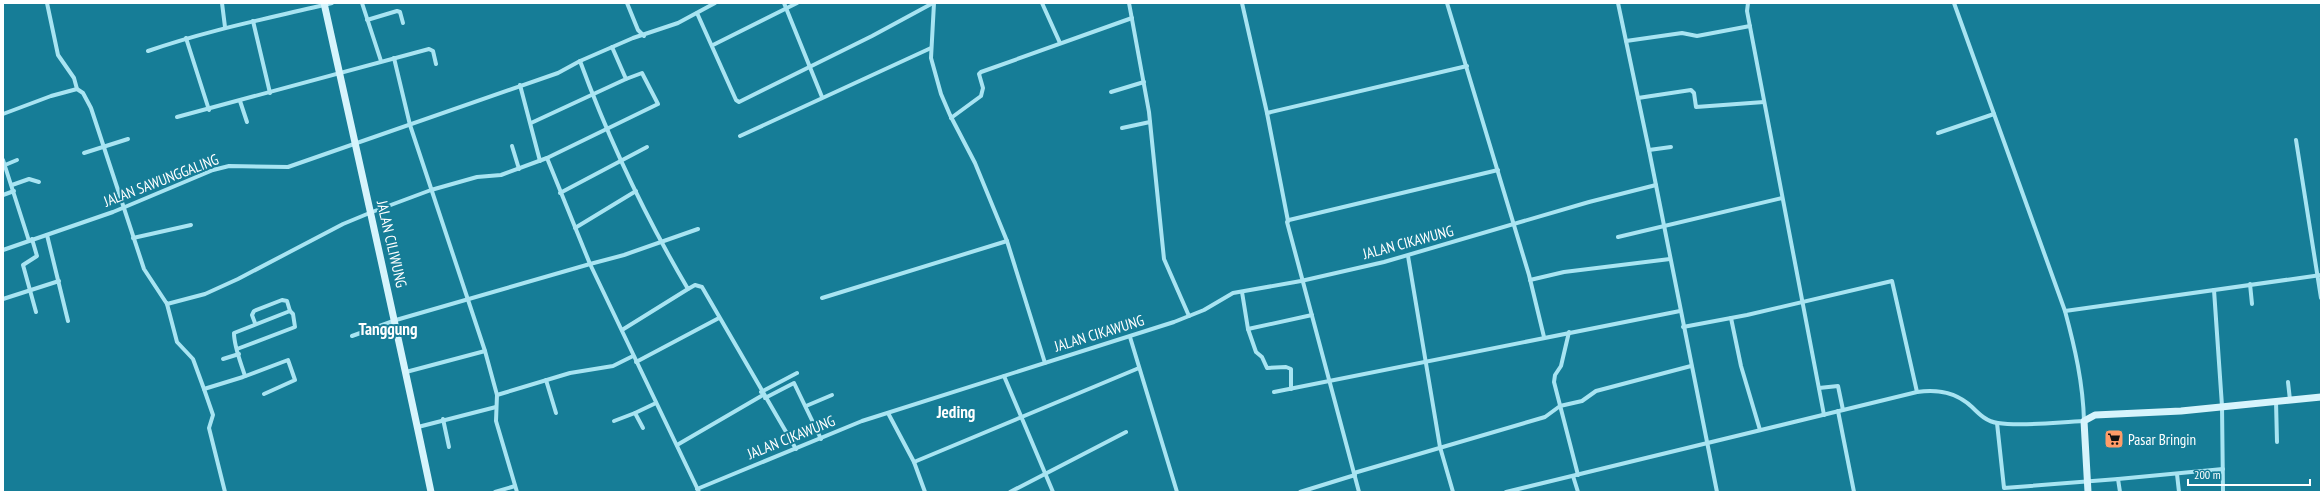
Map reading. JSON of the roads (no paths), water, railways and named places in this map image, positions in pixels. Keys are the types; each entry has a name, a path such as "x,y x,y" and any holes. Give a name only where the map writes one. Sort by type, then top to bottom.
{"main road":[{"name":"JALAN CILIWUNG","path":"324,4 354,144 372,212 396,320 431,492"},
{"path":"2088,492 2084,421 2095,415 2181,411 2276,400 2321,397"}],"street":[{"path":"46,3 58,55 74,78 77,89 83,93 88,102 105,146 133,238 147,276 167,304 177,342 193,359 204,389 213,415 209,428 225,492"},
{"path":"222,3 225,27"},
{"path":"148,52 186,38 225,27 332,3"},
{"path":"362,3 381,61"},
{"path":"627,3 638,30 645,36"},
{"name":"JALAN SAWUNGGALING","path":"3,250 92,220 206,172 230,166 288,167 410,125 520,85 558,73 580,61 633,38 645,36 678,23 715,3"},
{"path":"784,3 822,97"},
{"path":"713,45 797,3"},
{"path":"697,13 738,102 810,67 933,3"},
{"path":"933,3 931,48 933,65 951,118 975,163 1007,241 1045,363"},
{"path":"1042,3 1060,43"},
{"path":"1129,3 1150,122 1164,259 1189,316"},
{"path":"1242,3 1267,113 1301,281 1312,315 1359,492"},
{"path":"1447,3 1498,170 1513,226 1530,280 1544,336"},
{"path":"1618,3 1649,150 1717,492"},
{"path":"1748,3 1750,26 1764,102 1824,415"},
{"path":"1506,492 1918,392 1935,390 1945,392 1971,406 1979,414 1997,423 2084,421 2083,395 2076,353 2065,311 1954,3"},
{"path":"367,20 397,11 400,12 403,23"},
{"path":"951,118 982,96 983,88 979,74 981,72 1132,18"},
{"path":"253,21 270,92"},
{"path":"1626,41 1682,33 1700,36 1750,26"},
{"path":"633,38 638,30"},
{"path":"186,38 209,110"},
{"path":"612,47 626,79"},
{"path":"740,136 931,48"},
{"path":"177,117 209,110 381,61 431,49 436,64"},
{"path":"394,58 410,125 467,301 485,351 497,395 496,421 517,492"},
{"path":"580,61 606,130 620,161 662,243 688,289"},
{"path":"1267,113 1467,66"},
{"path":"167,304 205,294 343,224 372,212 431,190 477,177 501,175 540,161 658,104 642,73 531,123"},
{"path":"1111,92 1144,82"},
{"path":"520,85 540,161"},
{"path":"3,114 36,101 77,89"},
{"path":"1638,98 1691,90 1694,92 1696,107 1764,102"},
{"path":"240,101 247,122"},
{"path":"1938,132 1994,114"},
{"path":"1122,128 1150,122"},
{"path":"84,153 128,139"},
{"path":"2296,140 2319,275 2321,298"},
{"path":"512,146 519,169"},
{"path":"560,192 647,147"},
{"path":"1649,150 1671,147"},
{"path":"547,158 590,264 698,490"},
{"path":"17,160 4,163 30,240 37,256 23,265 36,312"},
{"path":"1288,221 1498,170"},
{"path":"12,185 29,180 39,182"},
{"name":"JALAN CIKAWUNG","path":"698,490 862,421 1130,337 1208,308 1228,295 1301,281 1408,256 1513,226 1589,202 1656,185"},
{"path":"3,195 14,191"},
{"path":"576,228 636,191"},
{"path":"1618,237 1664,228 1782,198"},
{"path":"133,238 191,225"},
{"path":"352,336 396,320 467,301 662,243 698,229"},
{"path":"47,235 68,321"},
{"path":"822,298 1007,241"},
{"path":"1408,256 1440,447 1453,492"},
{"path":"1530,280 1564,272 1670,260"},
{"path":"2065,311 2319,275"},
{"path":"3,299 59,281"},
{"path":"1683,327 1802,303 1856,289 1894,282 1918,392"},
{"path":"2250,284 2252,304"},
{"path":"622,330 695,285 702,287 763,395 796,449"},
{"path":"2214,290 2222,406 2224,492"},
{"path":"1242,292 1248,329 1256,352 1262,357 1265,366 1286,367 1291,369 1291,389"},
{"path":"237,349 295,327 293,314 290,311 287,301 282,300 254,311 252,315 255,323"},
{"path":"245,376 238,354 234,333 255,323 290,311"},
{"path":"1274,392 1426,363 1544,336 1680,311"},
{"path":"1248,329 1312,315"},
{"path":"636,362 719,318"},
{"path":"1731,318 1741,366 1760,430"},
{"path":"1569,332 1561,366 1555,378 1560,406 1578,475"},
{"path":"1130,337 1176,492"},
{"path":"406,372 485,351"},
{"path":"223,359 238,354"},
{"path":"497,395 585,369 613,366 633,356"},
{"path":"204,389 288,360 295,380 264,394"},
{"path":"1300,492 1440,447 1545,417 1560,406 1582,400 1604,388 1691,366"},
{"path":"914,462 1139,368"},
{"path":"677,445 763,395 797,373"},
{"path":"1004,376 1053,492"},
{"path":"546,380 556,413"},
{"path":"763,395 794,382 821,439"},
{"path":"2288,382 2290,400"},
{"path":"1819,388 1838,386 1844,410"},
{"path":"806,406 832,394"},
{"path":"2276,400 2278,442"},
{"path":"614,421 656,403"},
{"path":"418,427 443,419 496,407"},
{"path":"1838,411 1854,492"},
{"path":"635,413 643,428"},
{"path":"888,413 914,462 926,492"},
{"path":"443,419 449,447"},
{"path":"1997,423 2003,486 2013,490 2223,469"},
{"path":"1010,492 1126,432"},
{"path":"2177,474 2179,492"},
{"path":"1573,476 1578,492"},
{"path":"2118,480 2120,492"},
{"path":"495,492 515,486"},
{"path":"1527,487 1528,492"}],"place":[{"name":"Pasar Bringin","path":"2114,439"}],"district":[{"name":"Tanggung","path":"388,329"},
{"name":"Jeding","path":"956,412"}]}
